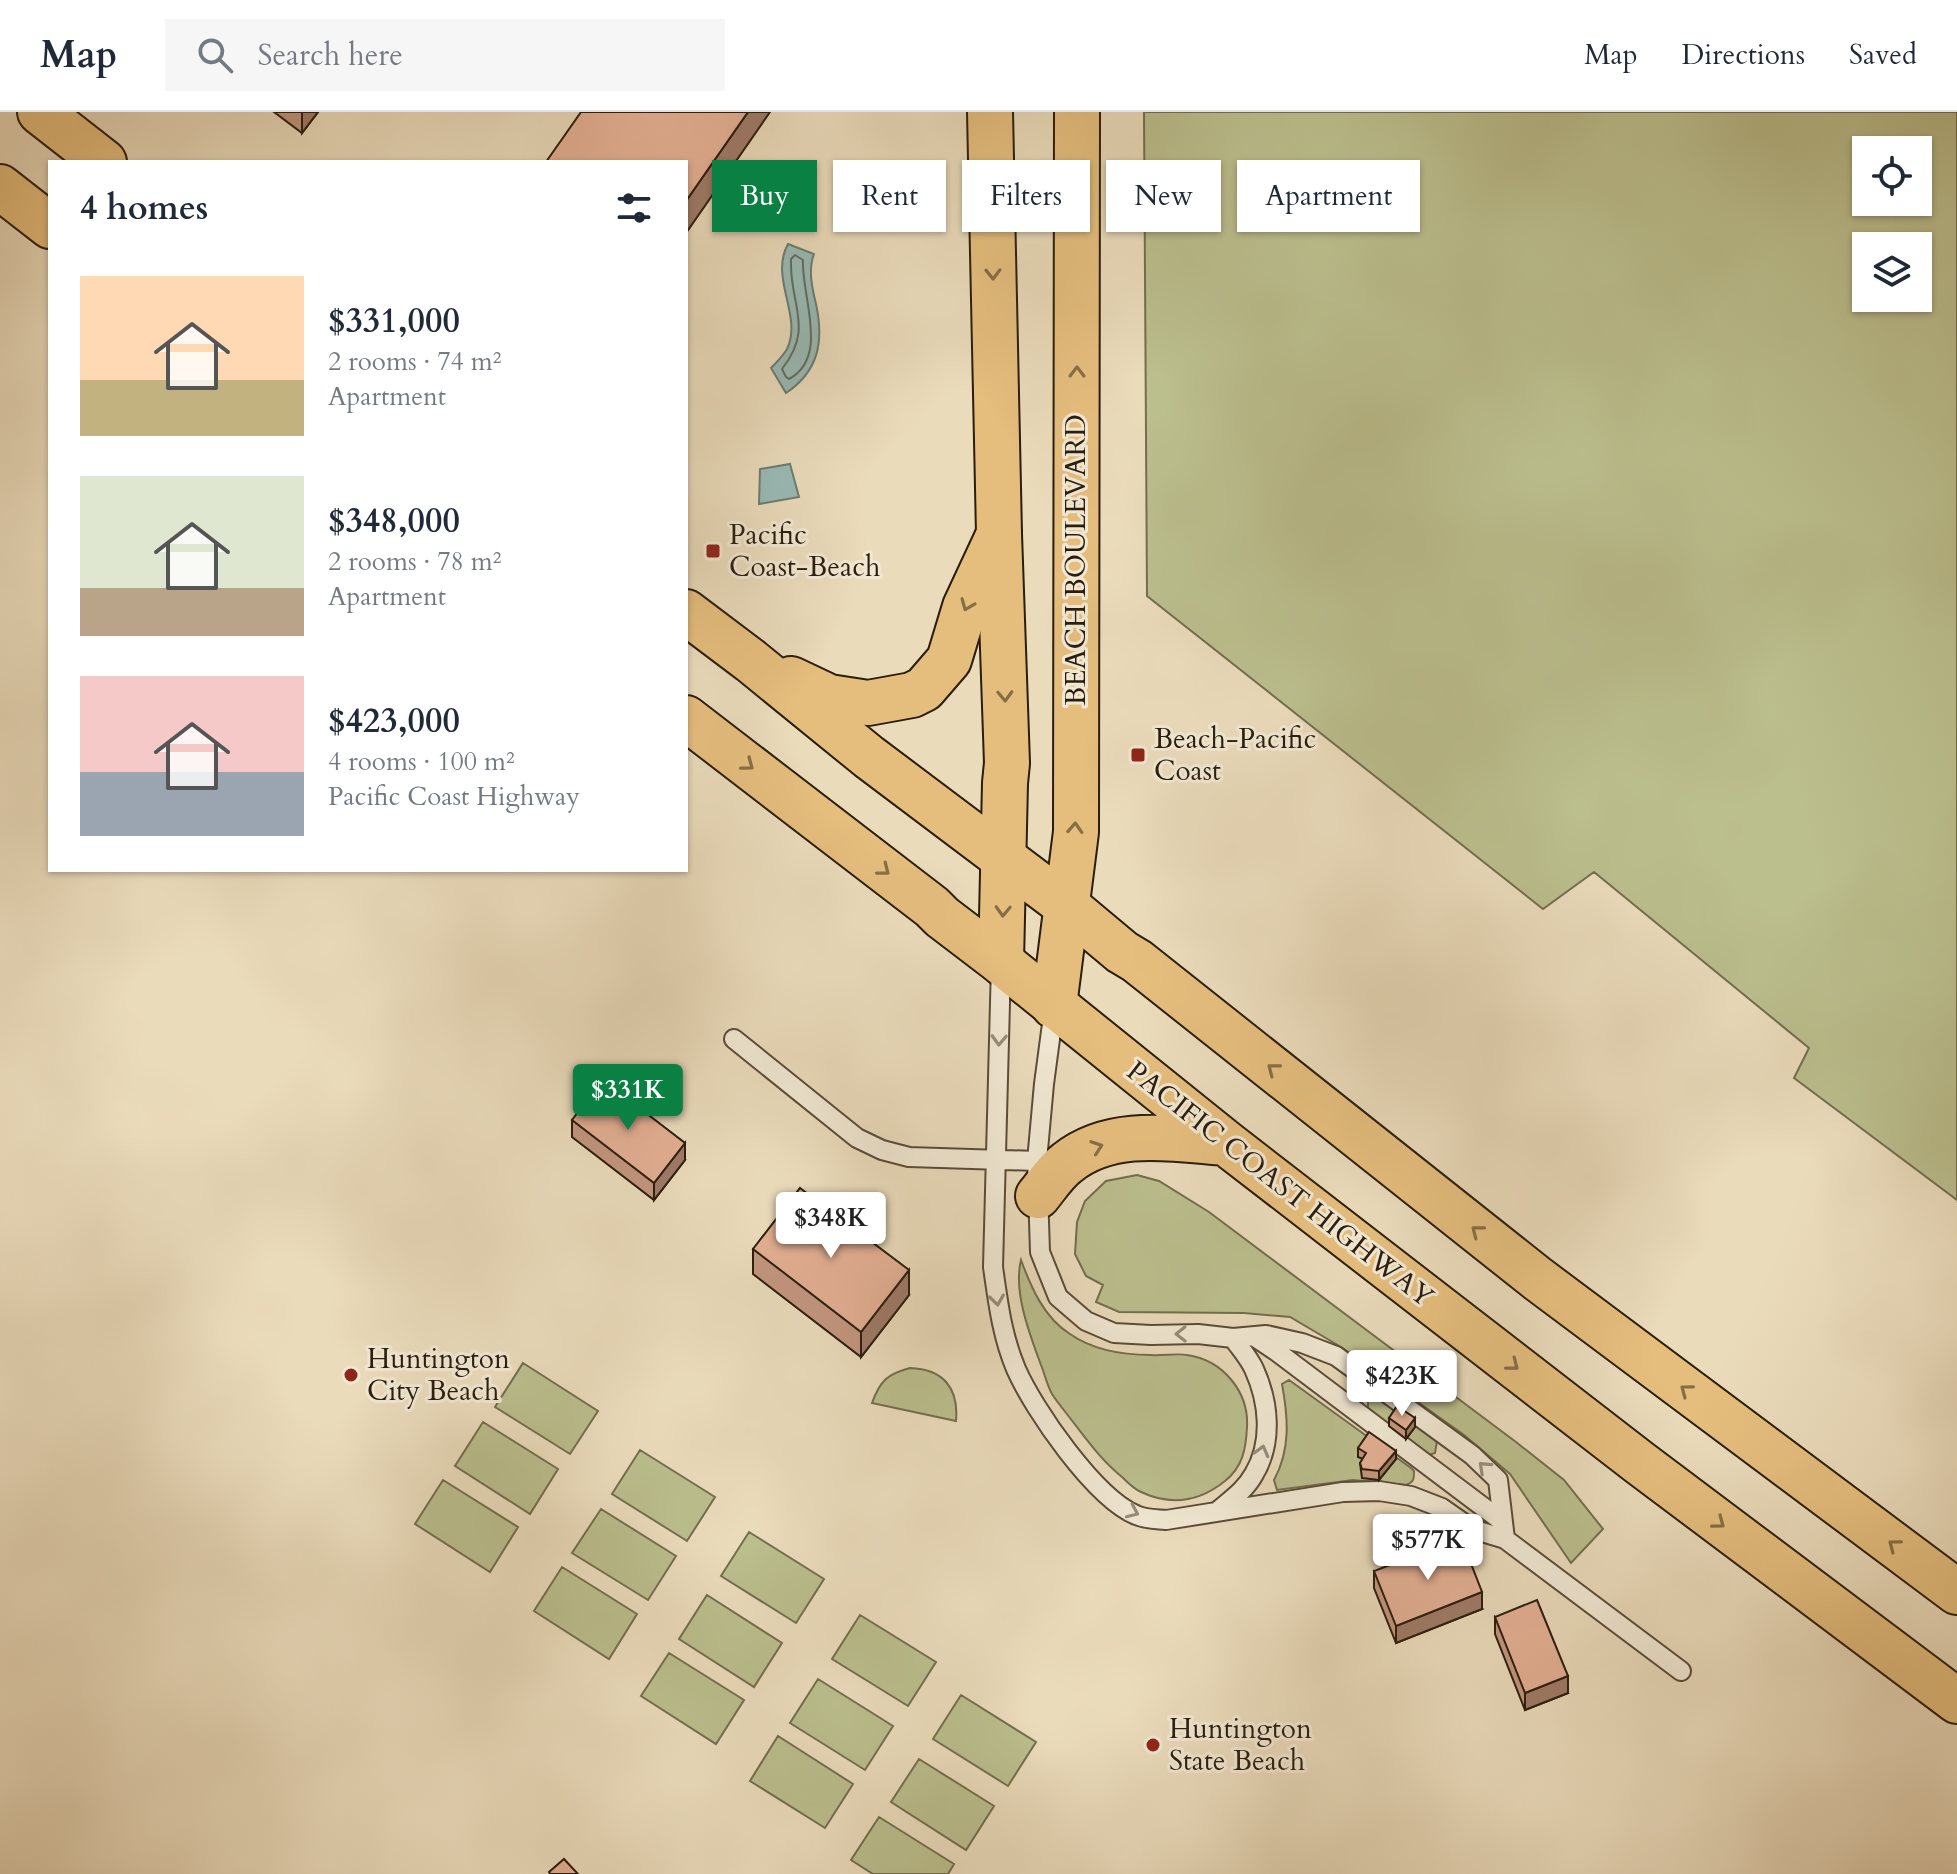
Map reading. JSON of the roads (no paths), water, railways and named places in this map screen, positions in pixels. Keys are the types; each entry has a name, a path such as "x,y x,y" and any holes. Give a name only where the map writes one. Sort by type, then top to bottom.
{"main road":[{"path":"40,112 101,160"},
{"path":"990,112 1007,763 1001,962"},
{"name":"BEACH BOULEVARD","path":"1054,1006 1076,832 1077,112"},
{"path":"0,187 48,224"},
{"path":"751,661 829,697 868,703 912,695 924,689 949,660 965,607 999,534"},
{"path":"688,614 869,757 1067,906 1538,1279 1957,1592"},
{"name":"PACIFIC COAST HIGHWAY","path":"688,720 1001,962 1226,1143 1640,1463 1957,1701"},
{"path":"1038,1179 1086,1150 1137,1137 1226,1143"}],"lane":[{"path":"1001,962 993,1267 1000,1317 1017,1371 1041,1415 1083,1470 1108,1498 1137,1516 1166,1520 1343,1492 1379,1491 1411,1496 1442,1508 1472,1529 1504,1530"},
{"path":"1054,1006 1044,1084 1038,1179 1040,1252 1058,1297 1086,1321 1114,1333 1198,1334 1233,1338 1266,1335 1302,1343 1336,1356 1472,1455 1498,1480 1504,1530"},
{"path":"734,1039 857,1138 882,1150 909,1157 995,1159 1038,1179"},
{"path":"1253,1336 1681,1671"},
{"path":"1217,1512 1254,1475 1263,1456 1266,1436 1266,1403 1254,1368 1233,1338"}],"water":[{"path":"788,244 814,254 811,279 819,343 806,375 786,393 771,368 787,349 791,336 782,270"},
{"path":"790,464 799,497 759,504 760,469"}],"place":[{"name":"Pacific Coast-Beach","path":"713,551"},
{"name":"Beach-Pacific Coast","path":"1138,755"},
{"name":"Huntington City Beach","path":"351,1375"},
{"name":"Huntington State Beach","path":"1153,1745"}]}
